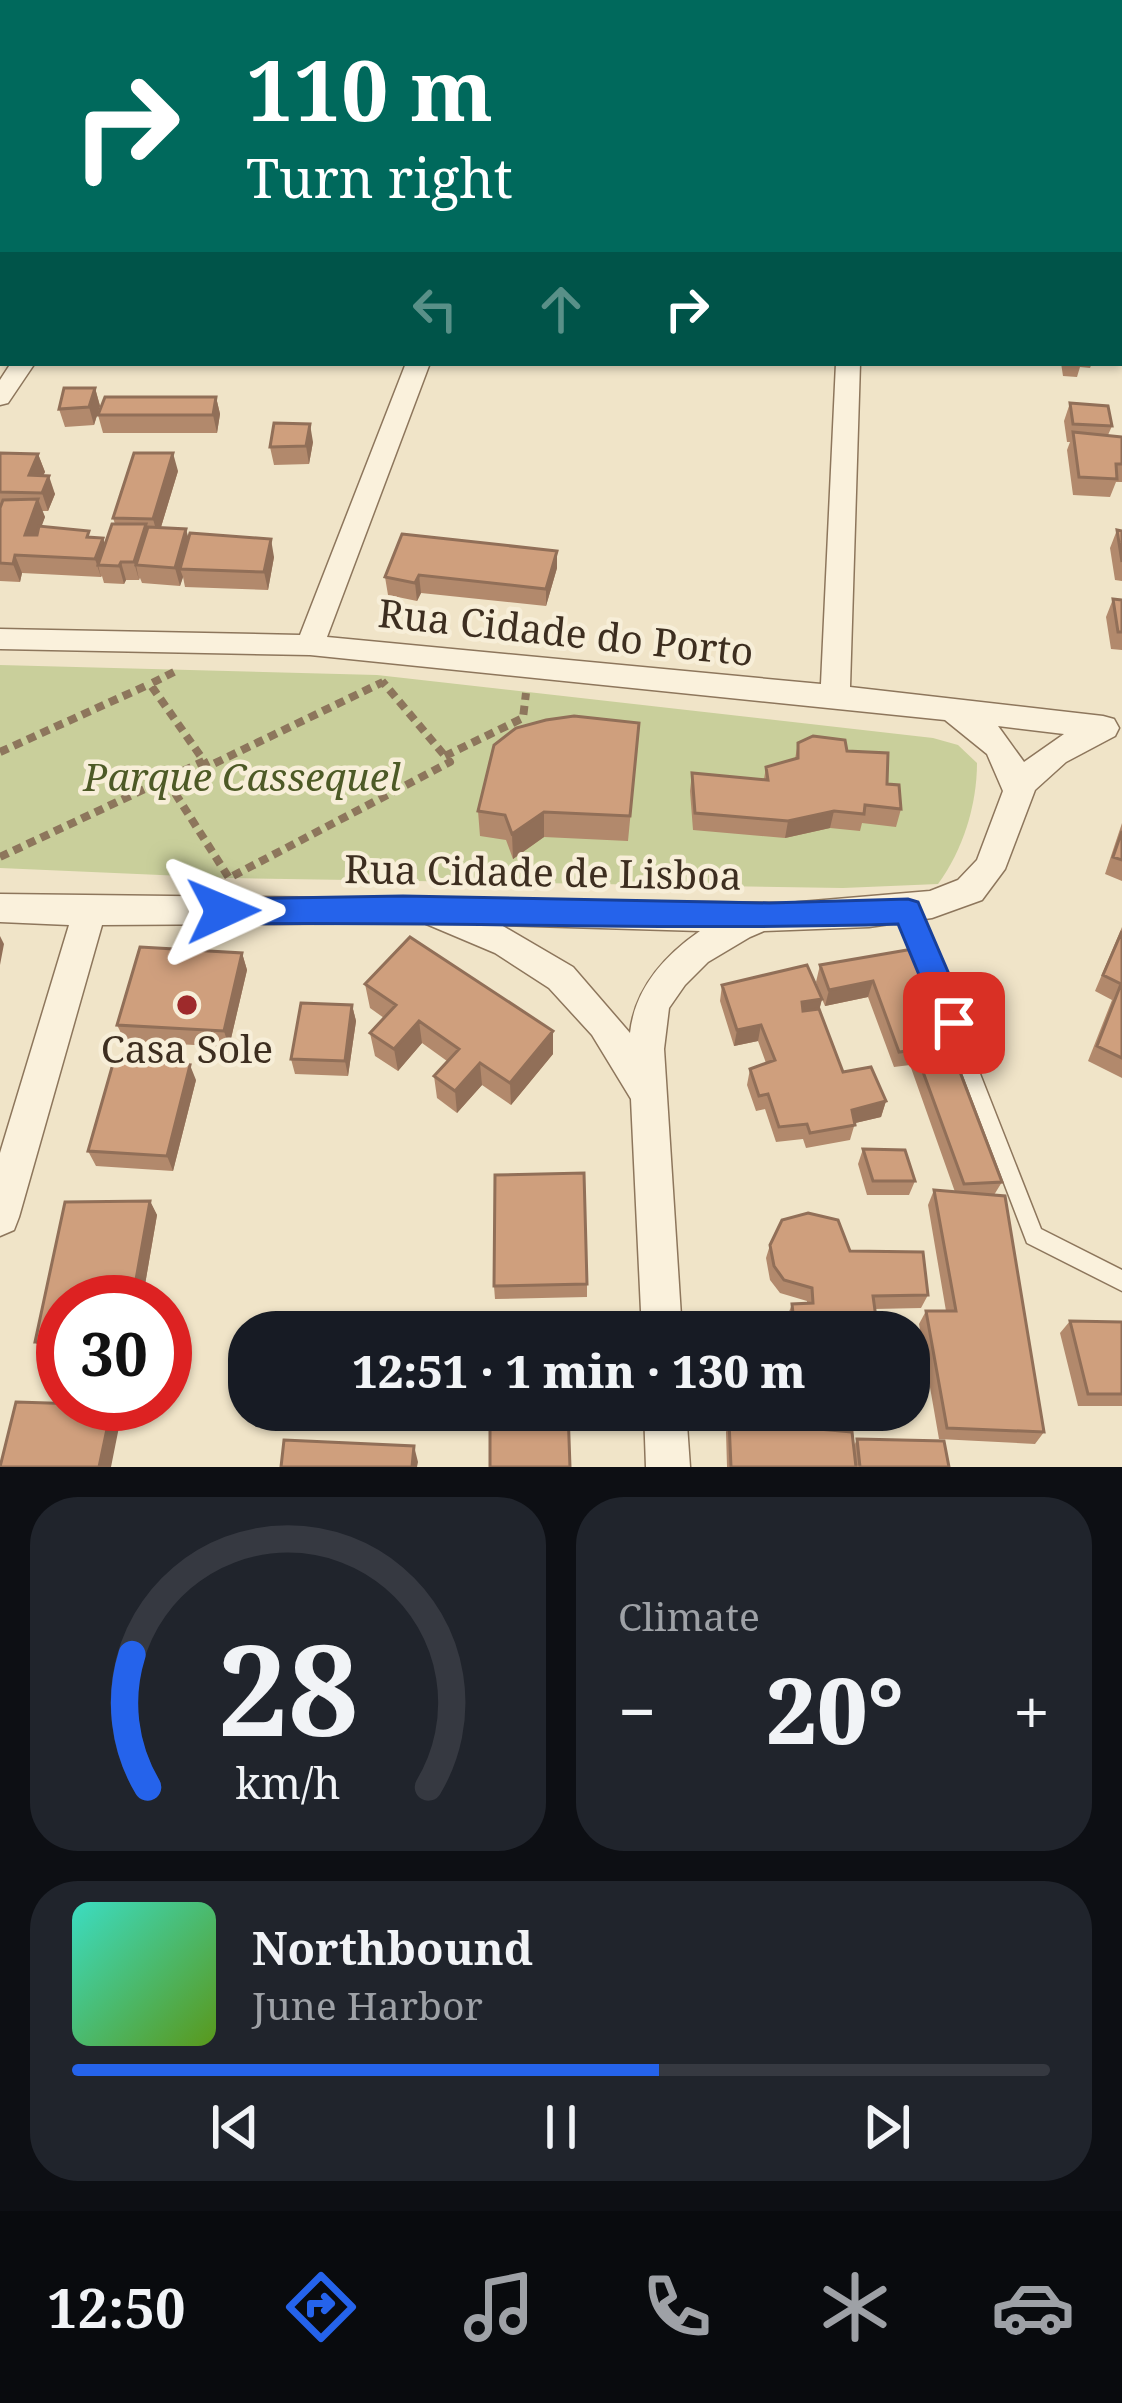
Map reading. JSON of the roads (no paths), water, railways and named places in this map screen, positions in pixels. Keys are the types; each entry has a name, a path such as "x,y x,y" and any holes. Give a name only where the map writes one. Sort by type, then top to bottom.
{"street":[{"path":"0,398 21,366"},
{"path":"310,645 417,366"},
{"path":"835,696 848,366"},
{"name":"Rua Cidade do Porto","path":"0,639 310,645 835,696 1112,729"},
{"path":"947,711 988,734 1015,772 1018,791"},
{"name":"Rua Cidade de Lisboa","path":"0,908 88,913 403,909 769,916 908,911 969,891 1003,840 1018,791 1059,751 1112,729"},
{"path":"403,909 495,938 565,978 597,1008 651,1104"},
{"path":"0,1217 88,913"},
{"path":"661,1311 646,1049 652,1005 662,989 721,932 769,916"},
{"path":"666,1431 668,1467"}],"lane":[{"path":"908,911 1034,1236 1122,1281"}],"place":[{"name":"Casa Sole","path":"187,1005"}],"park label":[{"name":"Parque Cassequel","path":"242,775"}]}
